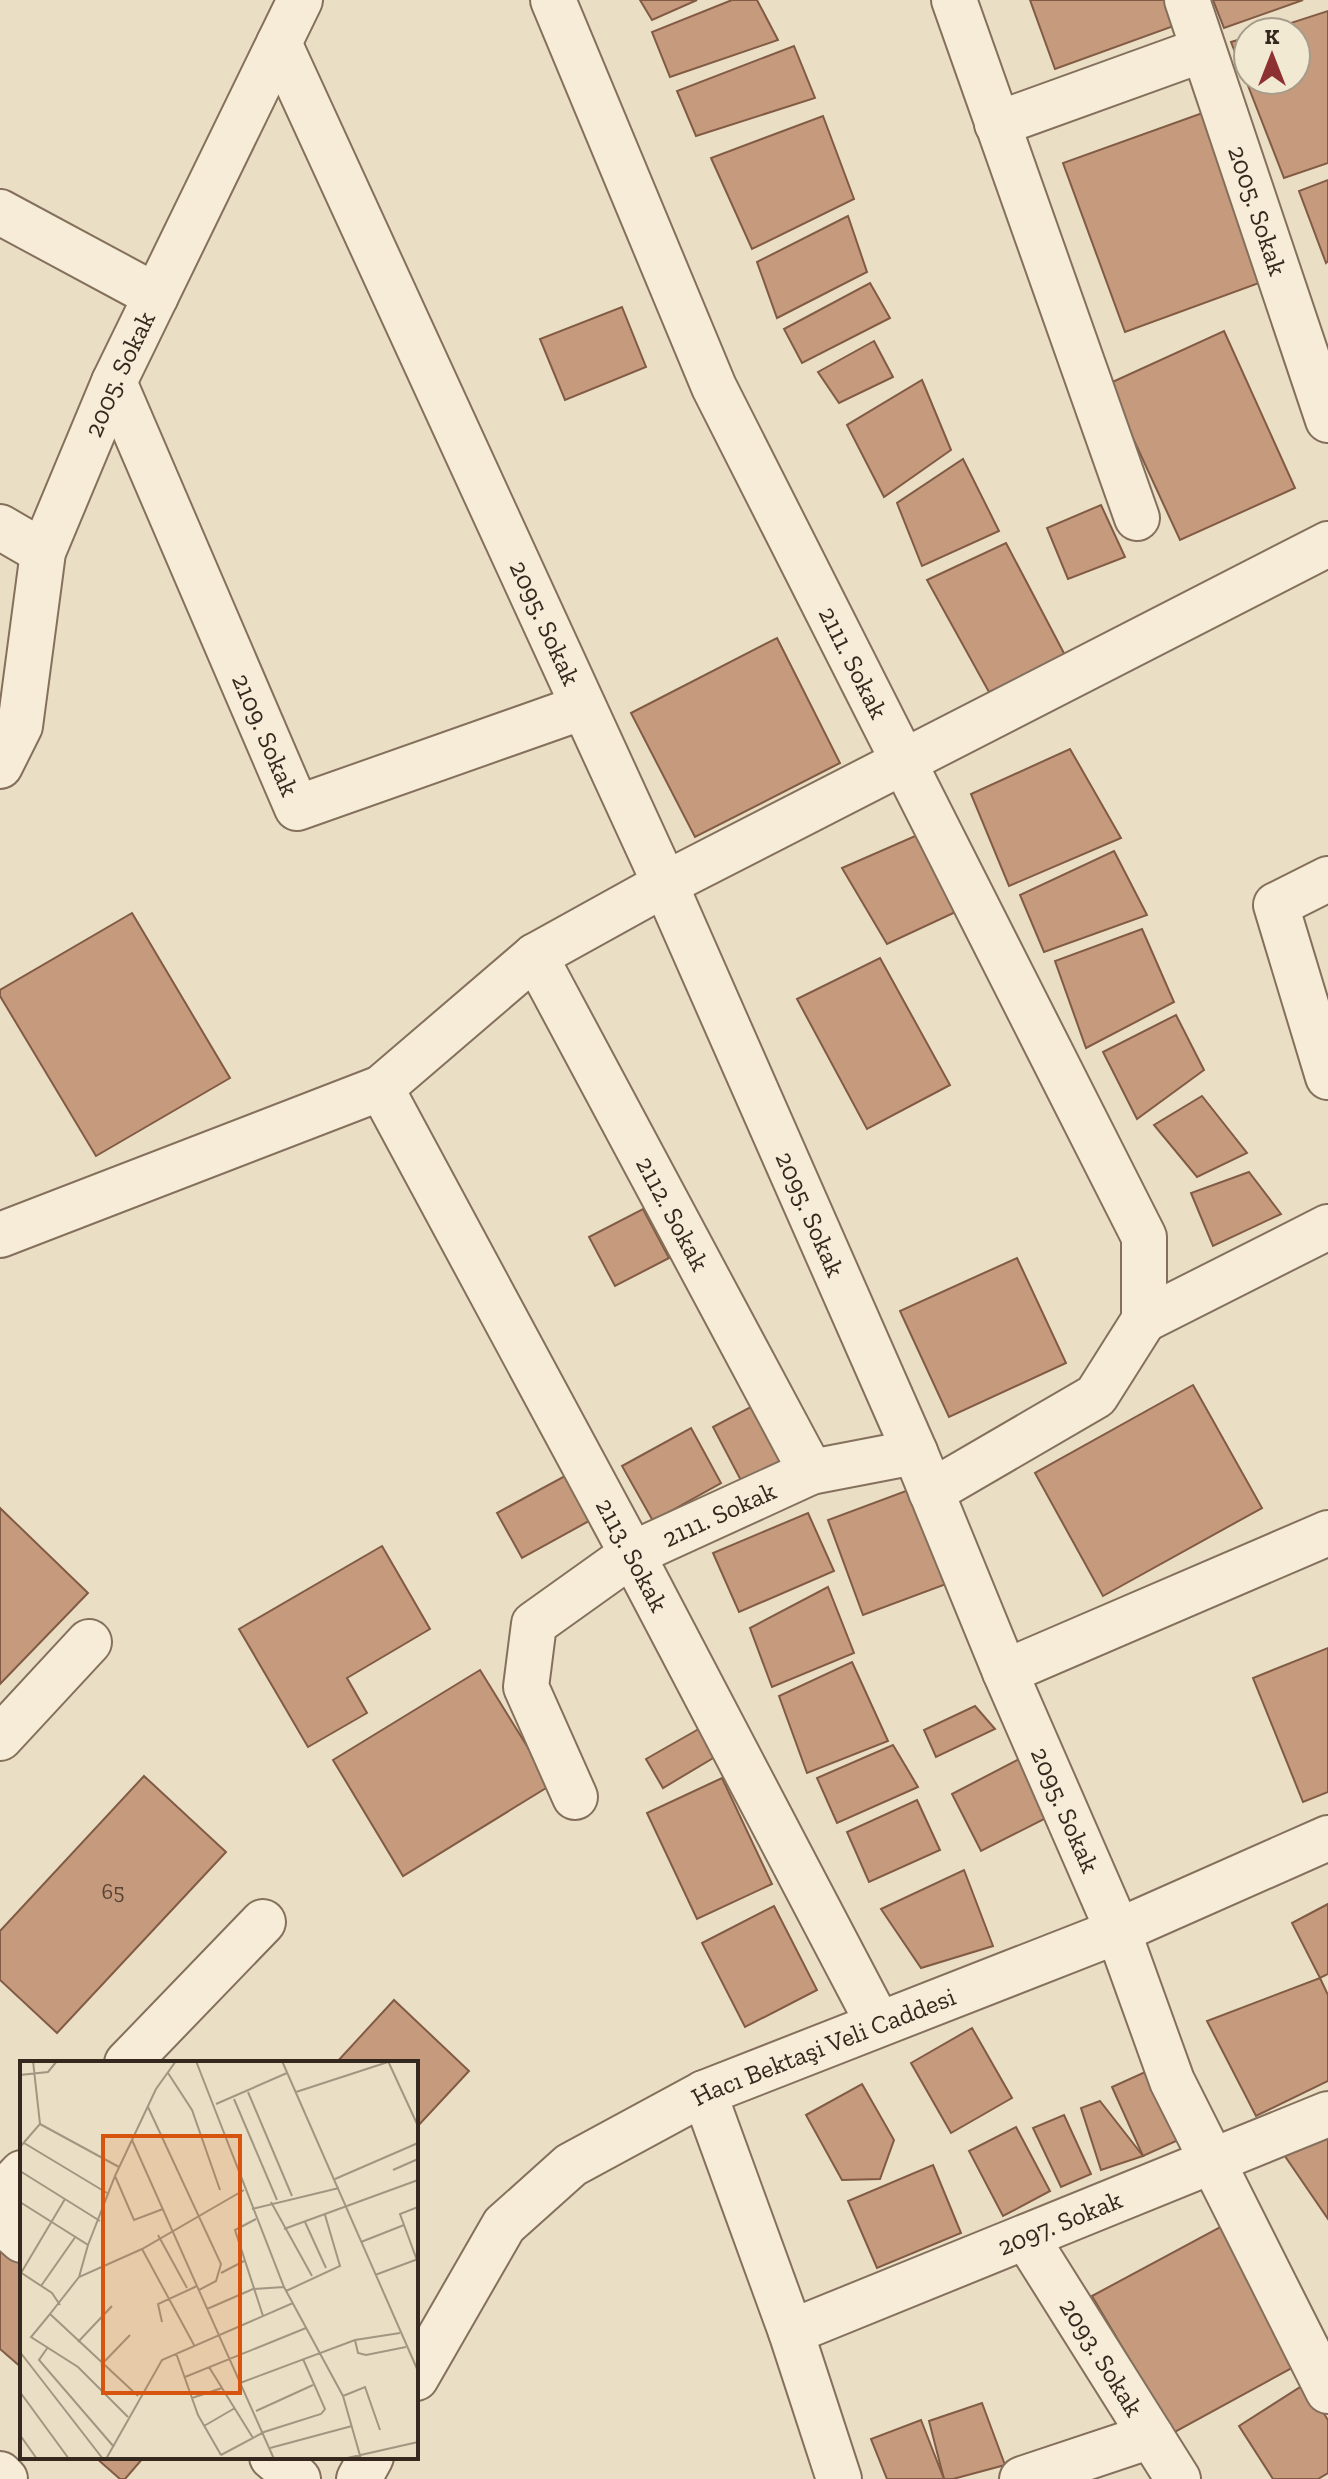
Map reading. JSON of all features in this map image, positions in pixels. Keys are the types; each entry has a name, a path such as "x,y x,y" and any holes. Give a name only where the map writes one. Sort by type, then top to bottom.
{"street":[{"name":"2005. Sokak","path":"0,766 20,726 43,552 114,382 300,0"},
{"name":"2111. Sokak","path":"553,0 714,387 1144,1237 1144,1320"},
{"path":"954,0 1137,518"},
{"name":"2005. Sokak","path":"1187,0 1328,420"},
{"name":"2095. Sokak","path":"279,43 665,884 915,1452 1005,1672 1118,1931 1172,2081 1327,2386"},
{"path":"997,124 1202,50"},
{"path":"0,212 156,296"},
{"name":"2109. Sokak","path":"114,382 297,808 583,707"},
{"path":"0,527 43,552"},
{"path":"0,1235 381,1088 535,956 665,884 1328,544"},
{"path":"1328,879 1276,905 1328,1077"},
{"name":"2112. Sokak","path":"535,956 811,1472"},
{"name":"2113. Sokak","path":"381,1088 632,1554 878,2023"},
{"path":"931,1492 1096,1396 1144,1320 1328,1227"},
{"name":"2111. Sokak","path":"575,1797 526,1687 534,1624 632,1554 811,1472 915,1452"},
{"path":"1005,1672 1328,1533"},
{"path":"0,1738 89,1642"},
{"name":"Hacı Bektaşi Veli Caddesi","path":"418,2375 504,2225 571,2165 704,2093 1118,1931 1328,1838"},
{"path":"129,2061 263,1922"},
{"path":"704,2093 791,2332 839,2479"},
{"name":"2097. Sokak","path":"791,2332 1328,2114"},
{"path":"0,2196 20,2175"},
{"path":"0,2221 20,2238"},
{"name":"2093. Sokak","path":"1026,2237 1178,2479"},
{"path":"1022,2479 1151,2436"},
{"path":"274,2459 298,2479"},
{"path":"359,2479 370,2459"},
{"path":"0,2474 5,2479"}],"building":[{"path":"640,0 697,0 652,20"},
{"path":"732,0 757,0 778,40 670,77 652,32"},
{"path":"1030,0 1174,0 1182,23 1055,69"},
{"path":"1213,0 1303,0 1258,16 1232,16 1232,25 1224,28"},
{"path":"1328,11 1328,163 1284,178 1252,96 1312,96 1312,16"},
{"path":"794,46 815,98 696,136 677,91"},
{"path":"1208,111 1270,279 1125,332 1063,163"},
{"path":"823,116 854,199 752,249 711,158"},
{"path":"1328,180 1328,261 1326,263 1299,191"},
{"path":"848,216 867,272 777,318 757,262"},
{"path":"870,283 890,318 802,363 784,329"},
{"path":"622,307 646,367 565,400 540,339"},
{"path":"1224,331 1295,488 1180,540 1108,384"},
{"path":"874,341 893,377 839,403 818,372"},
{"path":"922,380 951,450 884,497 847,425"},
{"path":"963,459 999,531 922,566 897,503"},
{"path":"1101,505 1125,557 1068,579 1047,528"},
{"path":"1006,543 1066,657 989,692 927,580"},
{"path":"777,638 840,763 695,837 631,713"},
{"path":"1070,749 1121,838 1009,886 971,794"},
{"path":"922,833 962,909 887,944 842,868"},
{"path":"1114,851 1147,915 1044,952 1020,895"},
{"path":"132,913 230,1078 96,1156 0,996 0,990"},
{"path":"1142,929 1174,1002 1086,1048 1055,961"},
{"path":"880,958 950,1085 867,1129 797,999"},
{"path":"1176,1015 1204,1070 1137,1119 1103,1052"},
{"path":"1202,1096 1247,1153 1197,1177 1154,1125"},
{"path":"1249,1172 1281,1214 1213,1246 1191,1193"},
{"path":"643,1209 669,1258 615,1286 589,1237"},
{"path":"1017,1258 1066,1363 949,1417 900,1311"},
{"path":"1193,1385 1262,1508 1103,1596 1035,1473"},
{"path":"762,1401 795,1464 746,1490 713,1427"},
{"path":"691,1428 721,1483 653,1521 622,1466"},
{"path":"574,1471 598,1516 522,1558 497,1513"},
{"path":"922,1485 957,1580 863,1615 828,1520"},
{"path":"0,1508 88,1593 0,1684"},
{"path":"808,1513 834,1571 739,1612 713,1553"},
{"path":"382,1546 430,1629 347,1678 367,1713 308,1747 239,1629"},
{"path":"828,1587 854,1653 772,1687 750,1628"},
{"path":"1328,1648 1328,1792 1303,1802 1253,1678"},
{"path":"852,1662 888,1741 807,1773 779,1696"},
{"path":"480,1670 551,1785 403,1876 333,1760"},
{"path":"975,1706 995,1729 936,1757 924,1730"},
{"path":"704,1726 720,1754 663,1788 646,1759"},
{"path":"893,1745 918,1787 837,1823 817,1778"},
{"path":"1021,1758 1050,1816 981,1851 952,1794"},
{"path":"144,1776 226,1852 57,2033 0,1980 0,1931"},
{"path":"722,1778 772,1884 697,1919 647,1813"},
{"path":"917,1800 940,1850 869,1882 847,1832"},
{"path":"964,1870 993,1946 921,1968 881,1909"},
{"path":"1328,1904 1328,1974 1320,1978 1292,1923"},
{"path":"774,1906 817,1990 745,2027 702,1943"},
{"path":"1320,1978 1328,1995 1328,2081 1256,2116 1207,2021"},
{"path":"394,2000 469,2071 418,2126 418,2061 338,2061"},
{"path":"972,2028 1012,2098 951,2133 911,2063"},
{"path":"1165,2063 1196,2132 1143,2156 1112,2087"},
{"path":"862,2084 894,2140 880,2179 842,2180 806,2115"},
{"path":"1100,2101 1143,2156 1101,2170 1081,2108"},
{"path":"1064,2115 1091,2174 1061,2187 1033,2128"},
{"path":"1016,2127 1050,2191 1003,2216 969,2151"},
{"path":"1328,2128 1328,2219 1278,2146"},
{"path":"933,2165 961,2233 877,2268 848,2201"},
{"path":"1224,2225 1301,2363 1173,2433 1092,2296"},
{"path":"3,2245 20,2260 20,2366 0,2349 0,2249"},
{"path":"1305,2384 1328,2420 1328,2473 1318,2479 1273,2479 1239,2426"},
{"path":"982,2403 1005,2465 944,2479 929,2421"},
{"path":"921,2420 944,2479 887,2479 871,2439"},
{"path":"97,2459 142,2459 125,2479 120,2479"}]}
